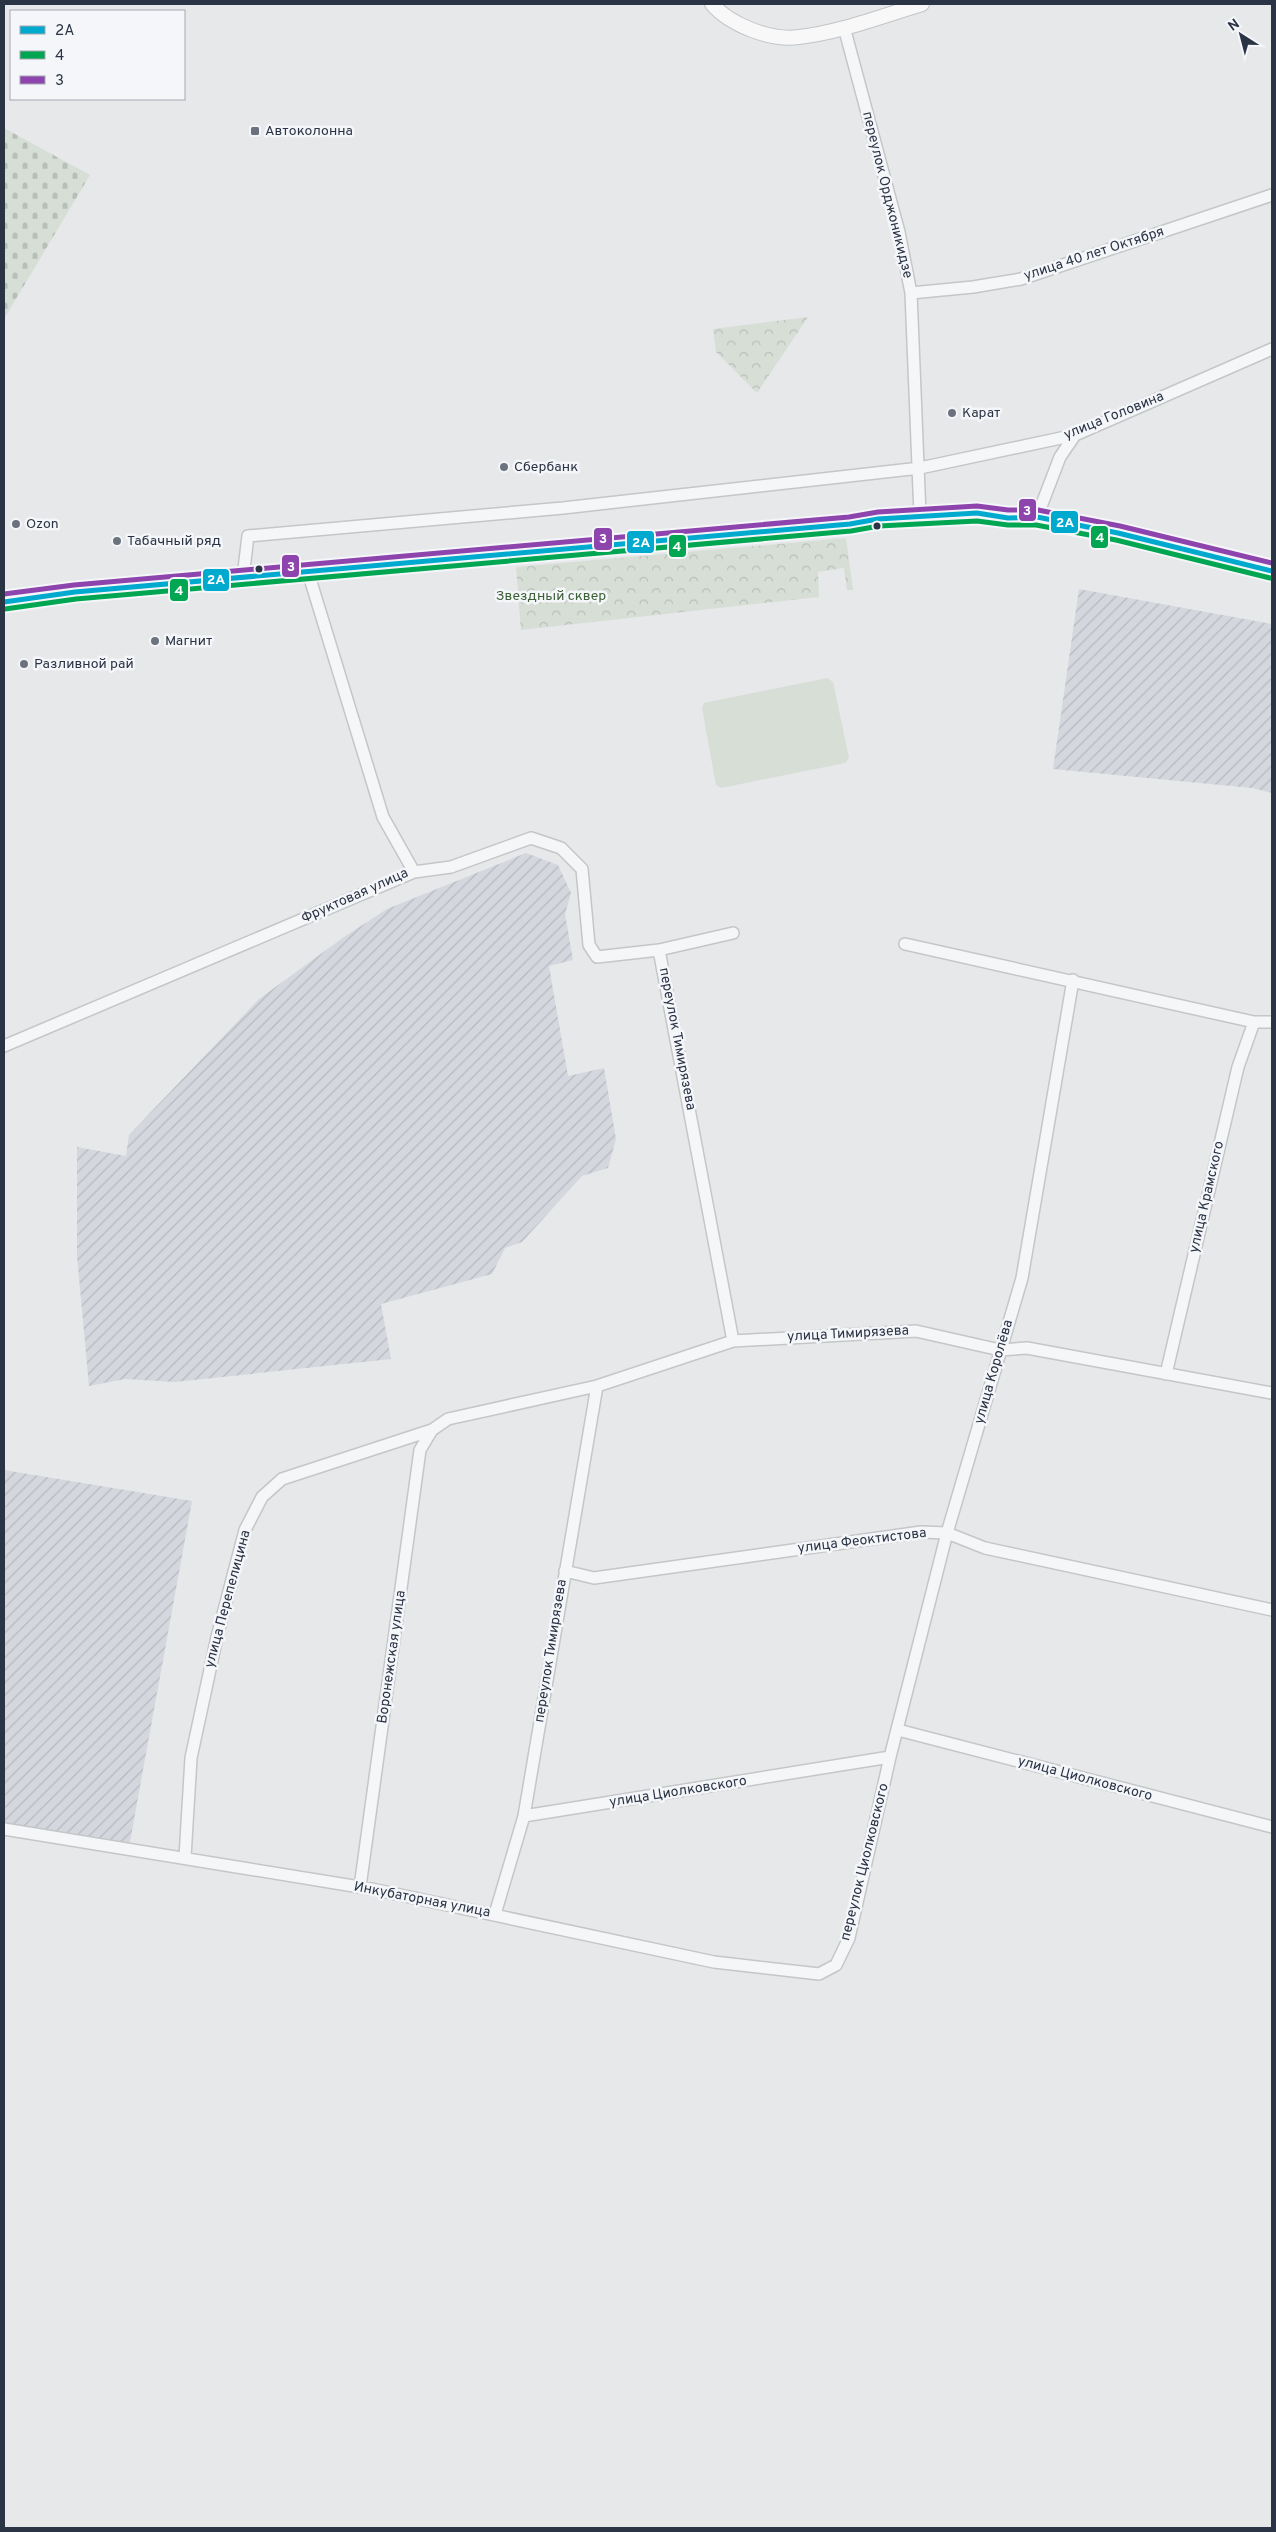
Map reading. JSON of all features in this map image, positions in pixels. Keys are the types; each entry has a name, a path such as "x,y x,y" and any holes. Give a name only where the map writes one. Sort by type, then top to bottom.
{"main road":[{"path":"712,4 720,13 748,28 771,35 798,37 844,27 922,4"},
{"path":"4,602 75,592 850,524 920,515 977,513 1008,518 1037,517 1118,533 1272,571"}],"street":[{"name":"переулок Орджоникидзе","path":"844,27 899,232 911,293 920,468 920,515"},
{"name":"улица 40 лет Октября","path":"911,293 973,287 1021,279 1272,195"},
{"name":"улица Головина","path":"242,577 248,536 564,508 920,468 1075,435 1272,349"},
{"path":"1037,517 1060,457 1075,435"},
{"name":"Фруктовая улица","path":"4,1046 414,872 383,817 308,572"},
{"name":"переулок Тимирязева","path":"414,872 451,866 531,838 561,848 582,869 589,945 597,956 659,950 733,1341"},
{"path":"659,950 733,933"},
{"path":"906,944 1074,980 1254,1022 1272,1022"},
{"name":"улица Королёва","path":"890,1757 946,1533 1022,1278 1074,980"},
{"name":"улица Крамского","path":"1166,1374 1238,1067 1254,1022"},
{"name":"улица Тимирязева","path":"432,1430 448,1419 597,1386 733,1341 916,1330 1000,1350 1027,1348 1272,1393"},
{"name":"переулок Тимирязева","path":"495,1914 524,1816 597,1386"},
{"name":"улица Перепелицина","path":"185,1857 191,1758 211,1665 245,1530 262,1497 282,1479 432,1430"},
{"name":"Воронежская улица","path":"360,1887 420,1450 432,1430"},
{"name":"улица Феоктистова","path":"565,1571 594,1578 921,1532 946,1533 985,1548 1272,1610"},
{"name":"улица Циолковского","path":"898,1730 1272,1827"},
{"name":"улица Циолковского","path":"524,1816 890,1757"},
{"name":"переулок Циолковского","path":"836,1965 849,1938 890,1757"},
{"name":"Инкубаторная улица","path":"4,1830 185,1857 360,1887 495,1914 714,1962 819,1974 836,1965"}],"shaded area":[{"path":"1079,589 1272,624 1272,793 1252,788 1053,769"},
{"path":"526,853 558,865 571,893 565,914 573,960 549,966 568,1076 604,1068 616,1139 608,1168 582,1176 522,1242 505,1248 492,1274 381,1304 391,1359 175,1382 125,1379 89,1386 77,1256 77,1147 126,1156 129,1135 259,999 344,937 387,909"},
{"path":"4,1470 192,1501 129,1847 4,1825"}],"green space":[{"path":"4,128 90,175 4,319"},
{"path":"808,317 757,393 716,352 713,329"},
{"name":"Звездный сквер","path":"846,538 853,590 847,590 844,568 818,572 819,597 521,630 516,567"},
{"path":"827,678 833,682 849,758 845,763 721,788 716,785 702,708 704,703"}],"transit line":[{"name":"3","path":"4,594 74,585 849,517 878,512 977,506 1008,510 1038,510 1120,526 1272,563"},
{"name":"2А","path":"4,602 75,592 850,524 878,519 977,513 1008,518 1037,517 1118,533 1272,571"},
{"name":"4","path":"5,609 76,599 851,531 879,526 977,521 1008,525 1036,525 1116,540 1270,578"}],"place":[{"name":"Автоколонна","path":"255,131"},
{"name":"Карат","path":"952,413"},
{"name":"Сбербанк","path":"504,467"},
{"name":"Ozon","path":"16,524"},
{"name":"Табачный ряд","path":"117,541"},
{"name":"Магнит","path":"155,641"},
{"name":"Разливной рай","path":"24,664"}]}
